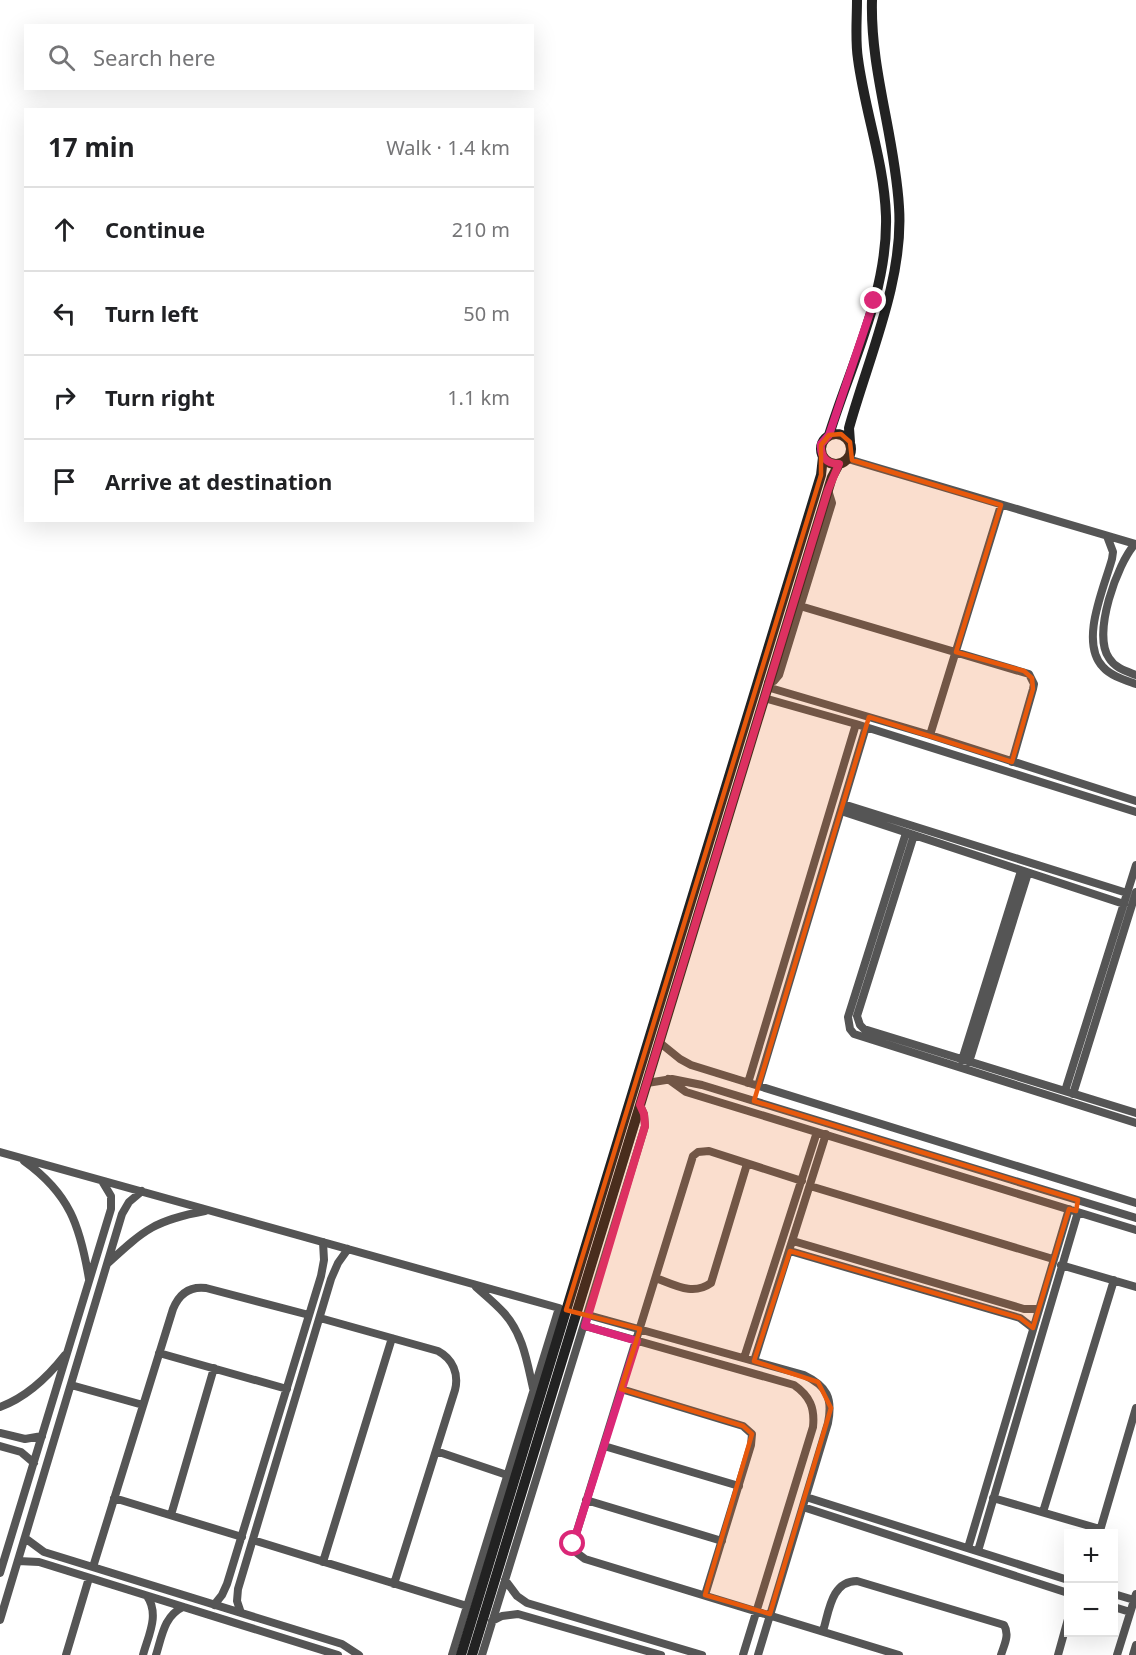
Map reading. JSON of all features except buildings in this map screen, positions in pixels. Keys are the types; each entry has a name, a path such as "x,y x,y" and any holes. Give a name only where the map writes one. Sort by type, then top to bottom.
{"street":[{"path":"472,1655 821,475 823,456 821,444 829,435 874,301 881,268 886,218 883,183 858,60 857,0"},
{"path":"452,1655 467,1606 572,1311 640,1105 828,490 843,461 852,451 849,428 891,282 899,222 895,164 873,49 872,0"},
{"path":"829,435 841,434 850,442"},
{"path":"823,456 829,462 843,461 1135,544 1123,562 1105,614 1102,630 1103,645 1109,658 1119,668 1136,675"},
{"path":"766,689 779,675 832,503 828,490"},
{"path":"930,735 1001,505"},
{"path":"1107,536 1113,552 1093,630 1092,644 1095,657 1103,668 1114,676 1136,684"},
{"path":"1112,559 1123,562"},
{"path":"800,606 1024,671 1032,678 1033,689 1012,762"},
{"path":"766,689 856,724 1136,812"},
{"path":"766,689 930,735 1136,801"},
{"path":"748,1083 856,724"},
{"path":"758,1086 866,727"},
{"path":"842,807 910,834 1124,904"},
{"path":"842,807 1132,892"},
{"path":"910,834 857,1016 864,1029 1136,1113"},
{"path":"910,834 848,1017 850,1029 854,1034 907,1052 1136,1123"},
{"path":"1069,1092 1132,892 1136,865"},
{"path":"966,1061 1025,872"},
{"path":"1069,1092 1124,904 1132,892"},
{"path":"659,1042 680,1059 706,1070 1136,1203"},
{"path":"702,1085 706,1070"},
{"path":"647,1083 668,1079 702,1085 1136,1218"},
{"path":"668,1079 686,1092 1136,1230"},
{"path":"744,1358 806,1184 821,1133"},
{"path":"899,1655 585,1559 576,1553 573,1544 693,1156 703,1150 806,1184 1053,1259"},
{"path":"0,1152 744,1358 804,1375 818,1382 827,1394 831,1408 828,1423 758,1655"},
{"path":"16,1156 41,1175 65,1201 80,1234 89,1281"},
{"path":"656,1278 692,1290 702,1289 711,1283 747,1164"},
{"path":"0,1573 112,1206 109,1191 102,1180"},
{"path":"754,1361 793,1241 806,1184"},
{"path":"0,1620 124,1211 129,1202 142,1191"},
{"path":"968,1548 1053,1259 1078,1200"},
{"path":"112,1206 119,1206 124,1211"},
{"path":"108,1263 137,1237 157,1224 209,1210"},
{"path":"978,1551 1062,1265 1074,1211"},
{"path":"793,1241 1024,1309 1039,1309"},
{"path":"214,1605 225,1590 287,1389 323,1268 323,1242"},
{"path":"241,1613 237,1605 237,1593 334,1271 348,1249"},
{"path":"790,1251 1020,1318 1033,1328"},
{"path":"1062,1265 1136,1287"},
{"path":"1043,1512 1114,1280"},
{"path":"474,1285 504,1312 513,1326 524,1349 534,1390"},
{"path":"93,1567 175,1304 184,1293 192,1289 210,1289 309,1315"},
{"path":"572,1311 585,1326 794,1385 804,1392 812,1403 815,1415 813,1427 743,1655"},
{"path":"461,1655 498,1519 507,1475 534,1390 572,1311"},
{"path":"320,1318 438,1351 446,1356 454,1368 456,1385 394,1584"},
{"path":"482,1655 585,1326"},
{"path":"323,1562 392,1338"},
{"path":"0,1407 31,1391 67,1353"},
{"path":"159,1353 287,1389"},
{"path":"171,1515 214,1368"},
{"path":"71,1385 143,1405"},
{"path":"621,1389 748,1429 753,1440 705,1595"},
{"path":"1101,1529 1136,1408"},
{"path":"0,1433 25,1439 42,1436"},
{"path":"21,1452 25,1446 25,1439"},
{"path":"0,1446 21,1452 34,1463"},
{"path":"604,1446 739,1486"},
{"path":"436,1451 507,1475"},
{"path":"114,1497 242,1537"},
{"path":"993,1498 1094,1529"},
{"path":"586,1500 722,1541"},
{"path":"804,1502 968,1548 1064,1579"},
{"path":"804,1502 1064,1592"},
{"path":"25,1538 44,1552 342,1644 359,1655"},
{"path":"253,1540 467,1606"},
{"path":"39,1562 44,1552"},
{"path":"18,1561 39,1562 338,1655"},
{"path":"66,1655 89,1578"},
{"path":"505,1580 521,1600 702,1655"},
{"path":"823,1631 835,1593 841,1584 857,1581 1004,1625 1007,1637 1001,1655"},
{"path":"225,1590 231,1594 237,1593"},
{"path":"1117,1655 1135,1597 1118,1595"},
{"path":"143,1655 154,1618 147,1596"},
{"path":"156,1655 167,1621 172,1613 183,1607"},
{"path":"1118,1608 1130,1612"},
{"path":"545,1620 547,1609"},
{"path":"492,1621 502,1616 518,1614 659,1655"},
{"path":"154,1618 160,1616 167,1621"},
{"path":"1058,1655 1064,1633"},
{"path":"1133,1655 1136,1645"}],"highlighted area":[{"path":"841,434 850,442 852,460 1001,505 956,652 1024,671 1032,678 1033,689 1012,762 869,717 754,1101 1078,1200 1076,1211 1069,1209 1033,1328 1020,1318 790,1251 754,1361 818,1382 831,1408 770,1614 705,1595 752,1434 743,1426 621,1389 640,1329 566,1310 821,475 821,445 829,435"}],"route":[{"path":"573,1544 637,1341 585,1326 645,1126 644,1114 640,1105 832,477 839,464 832,464 825,460 821,453 821,444 829,435 874,301"}]}
